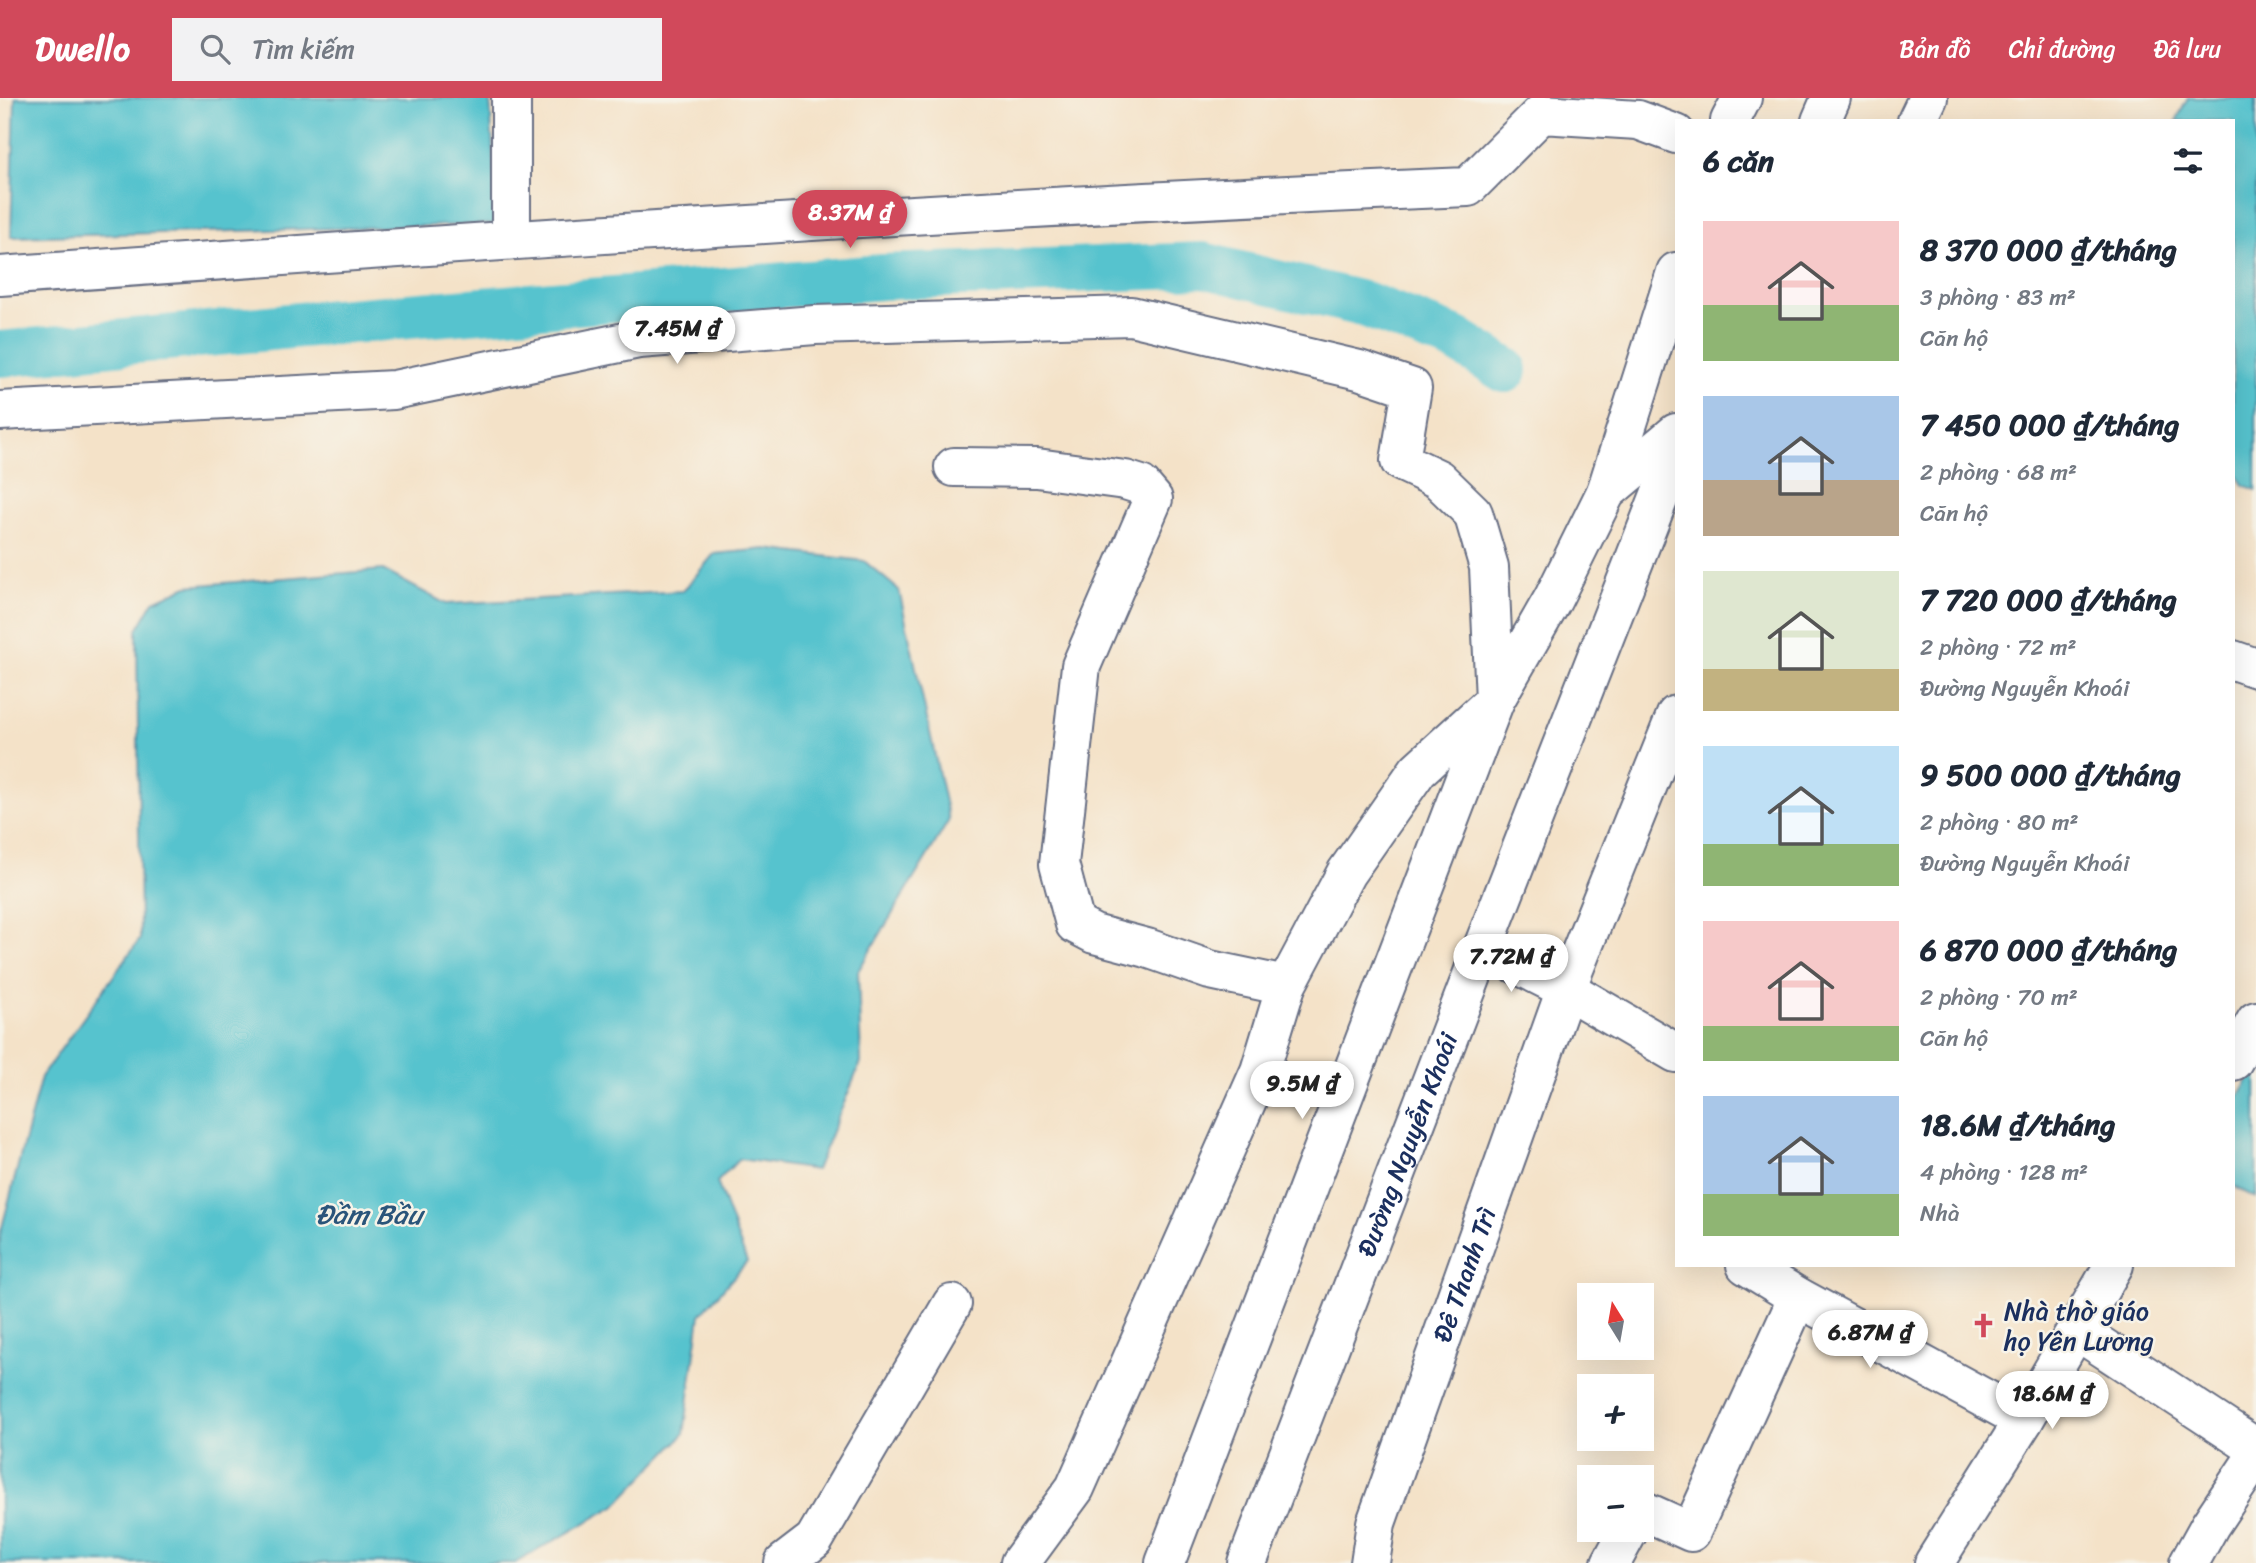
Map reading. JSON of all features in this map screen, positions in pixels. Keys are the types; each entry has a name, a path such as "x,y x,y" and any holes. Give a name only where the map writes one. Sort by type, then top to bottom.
{"street":[{"path":"510,240 512,98"},
{"path":"1731,119 1742,98"},
{"path":"1822,119 1831,98"},
{"path":"1918,119 1928,98"},
{"path":"0,276 510,240 1468,187 1532,106 1638,120 1675,134"},
{"path":"1165,1563 1495,700 1553,599 1606,492 1675,275"},
{"path":"0,411 394,390 639,339 815,325 1131,316 1359,370 1412,388 1400,461 1438,479 1474,513 1489,567 1495,700"},
{"path":"1606,492 1675,434"},
{"name":"Đường Nguyễn Khoái","path":"1247,1563 1483,947 1675,457"},
{"path":"954,467 1037,468 1125,480 1141,485 1153,499 1081,666 1059,864 1069,904 1075,923 1094,934 1147,948 1210,970 1286,986"},
{"path":"2235,661 2256,668"},
{"path":"1020,1563 1075,1488 1260,1070 1286,986 1346,873 1418,770 1495,700"},
{"name":"Đê Thanh Trì","path":"1370,1563 1376,1523 1566,989 1675,717"},
{"path":"1483,947 1566,989 1675,1052"},
{"path":"2235,1058 2256,1021"},
{"path":"1749,1267 1798,1297 2024,1420"},
{"path":"1938,1561 2113,1267"},
{"path":"1654,1516 1690,1532 1798,1297"},
{"path":"784,1563 814,1540 952,1304"},
{"path":"2076,1330 2256,1448"},
{"path":"2189,1563 2210,1525 2256,1456"},
{"path":"1611,1563 1622,1542"}],"water":[{"path":"15,98 490,98 497,224 11,237"},
{"path":"2188,98 2256,98 2256,490 2244,485 2235,470 2235,119 2177,119"},
{"name":"Đầm Bầu","path":"766,549 864,561 899,590 949,820 858,971 861,1062 816,1170 739,1159 717,1182 747,1262 700,1315 684,1434 615,1506 515,1563 0,1563 0,1235 41,1077 140,939 137,630 154,601 187,586 383,570 446,604 683,591 714,554"},
{"path":"2256,1066 2256,1198 2235,1187 2235,1103"}],"waterway":[{"path":"0,354 300,325 882,277 1203,265 1367,305 1457,340 1505,370"}],"place":[{"name":"Nhà thờ giáo họ Yên Lương","path":"1984,1326"}]}
